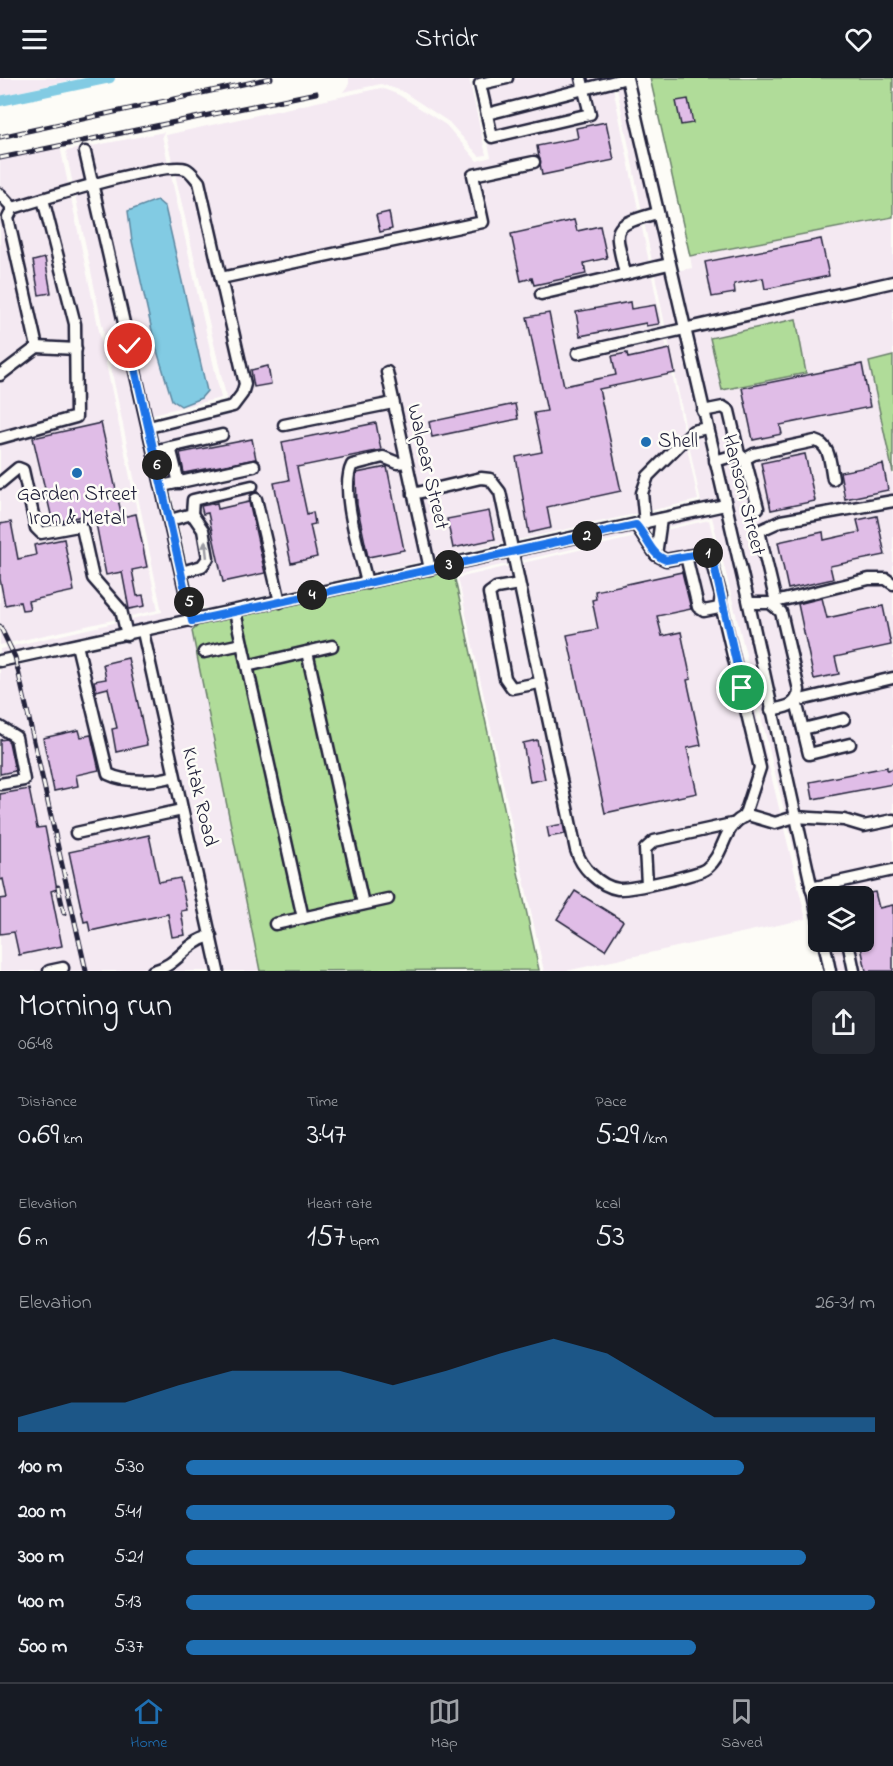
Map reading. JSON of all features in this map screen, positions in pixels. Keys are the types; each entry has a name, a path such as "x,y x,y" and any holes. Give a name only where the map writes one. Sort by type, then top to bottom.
{"street":[{"path":"507,78 480,84 492,136 590,114 582,83"},
{"path":"487,114 582,83 627,78"},
{"name":"Hanson Street","path":"627,78 749,603 812,886"},
{"path":"85,152 192,621"},
{"path":"221,278 483,222 473,175 534,162"},
{"path":"37,347 8,218 14,208 93,185 175,168 187,170 199,182 245,384 242,394 232,406 149,427"},
{"path":"0,194 14,208"},
{"path":"0,438 76,417 75,324 43,199"},
{"path":"625,274 618,236 620,227 624,222 657,213"},
{"path":"541,294 669,264"},
{"path":"578,353 893,282"},
{"path":"0,375 37,347 76,349"},
{"name":"Walpear Street","path":"387,372 430,569"},
{"path":"284,424 393,403"},
{"path":"703,411 723,407 729,411 758,508"},
{"path":"707,428 693,431 648,476 642,493 641,524 656,555 666,560 704,553 712,556 721,605 760,768 744,817"},
{"path":"154,451 222,435"},
{"path":"715,461 815,441 822,443 827,449 833,479"},
{"path":"170,447 179,483"},
{"path":"367,583 350,506 347,474 352,465 383,457 398,463 406,462"},
{"path":"162,486 254,466"},
{"path":"0,483 18,468 22,470 36,528 41,532 78,526 82,528 93,578 121,610 127,635"},
{"path":"413,494 482,478 490,479 500,492 539,683 580,861 586,870 606,884 619,889 698,874 712,863 732,824"},
{"path":"182,572 202,566 208,558 203,530 192,514 193,500 252,486"},
{"path":"256,499 280,602"},
{"path":"850,744 809,754 796,701 799,690 781,612 773,602 759,531 781,521 893,501"},
{"path":"0,661 725,506"},
{"path":"170,520 192,514"},
{"path":"656,555 662,519"},
{"path":"686,556 698,607 704,611 721,605"},
{"path":"749,603 773,602 869,579 886,579 893,585"},
{"path":"519,584 496,588 489,593 505,678 512,688 539,683"},
{"path":"235,612 303,918"},
{"name":"Kutak Road","path":"143,632 218,971"},
{"path":"204,652 242,644"},
{"path":"77,645 108,774 118,779 135,780 164,779 174,776"},
{"path":"247,666 332,646"},
{"path":"307,652 363,904"},
{"path":"771,710 792,705 796,701 893,678"},
{"path":"803,729 844,719"},
{"path":"0,727 16,737 24,780 0,784"},
{"path":"76,833 182,810"},
{"path":"647,884 645,849 654,841 732,824 744,817 776,823 795,817 844,820 864,826 893,820"},
{"path":"819,886 893,870"},
{"path":"834,882 835,886"},
{"path":"274,924 388,899"},
{"path":"153,971 167,966 194,941 211,936"},
{"path":"826,952 830,971"},
{"path":"850,952 854,971"},
{"path":"49,971 63,968"}],"shaded area":[{"path":"0,78 81,78 0,96"},
{"path":"349,78 469,78 486,155 479,156 449,122 402,91 381,84 343,92 349,84"},
{"path":"473,78 611,78 698,500 207,609 200,605 194,592 154,418 227,400 166,135 381,88 399,95 446,125 477,161 491,157"},
{"path":"615,78 621,78 719,502 360,580 701,503"},
{"path":"893,78 893,971 836,971 831,952 874,952 874,886 817,886 754,599 676,271 692,268 690,256 842,227"},
{"path":"164,132 162,136 221,398 153,414 150,418 196,615 0,656 0,649 162,612 66,151","holes":["142,207 165,207 206,391 172,400 155,344 132,241 128,212"]},
{"path":"60,146 158,610 0,645 0,159"},
{"path":"721,511 808,897 808,907 712,517 454,576 453,570"},
{"path":"709,520 806,919 566,971 544,971 458,578"},
{"path":"199,625 192,632 260,971 0,971 0,669"}],"green space":[{"path":"650,78 893,78 893,217 690,256"},
{"path":"796,319 806,373 722,390 710,338"},
{"path":"893,356 893,473 869,362"},
{"path":"453,570 539,970 260,971 192,631 199,625"}],"water":[{"path":"157,200 165,207 207,391 201,398 181,406 172,400 155,344 132,241 128,211"}],"building":[{"path":"688,99 693,123 681,125 676,101"},
{"path":"606,122 614,160 542,175 537,146 578,138 576,128"},
{"path":"389,212 392,229 380,232 376,215"},
{"path":"574,220 577,231 600,226 607,258 584,263 586,274 534,285 532,278 521,281 511,234"},
{"path":"821,239 829,276 765,289 763,278 734,284 735,293 712,297 705,262"},
{"path":"45,258 51,293 39,295 33,261"},
{"path":"630,302 631,309 655,305 659,324 646,326 646,323 580,336 576,312"},
{"path":"549,313 564,386 616,375 612,356 627,353 628,358 670,349 675,373 599,389 621,491 547,507 551,528 529,533 516,457 542,452 534,413 547,411 527,317"},
{"path":"862,364 870,407 780,425 782,434 753,440 742,388"},
{"path":"268,366 271,384 254,387 251,370"},
{"path":"515,404 518,419 432,437 429,422"},
{"name":"Garden Street Iron & Metal","path":"101,423 122,517 136,514 147,567 132,570 137,596 143,595 145,606 129,609 122,572 106,575 94,513 53,523 33,438"},
{"path":"376,423 381,450 297,467 307,514 313,512 315,524 310,525 317,557 291,563 274,483 289,480 282,442"},
{"path":"252,439 256,459 184,473 180,453"},
{"path":"805,454 815,501 771,510 761,463"},
{"path":"883,464 888,490 845,499 840,472"},
{"path":"387,467 404,550 368,557 357,505 356,477 357,473"},
{"path":"249,502 265,573 223,582 208,513 203,514 201,506 217,503 218,509"},
{"path":"489,511 495,539 453,548 447,519"},
{"path":"877,516 885,555 830,566 833,579 788,589 778,542 823,532 824,540 860,532 857,520"},
{"path":"11,522 18,559 36,555 34,545 64,539 74,591 28,601 30,609 22,610 20,602 5,605 0,579 0,524"},
{"path":"682,572 691,609 657,616 662,636 681,632 691,679 687,680 701,745 687,748 697,793 605,813 567,635 598,629 592,600 596,599 595,591"},
{"path":"822,598 827,618 883,606 891,645 835,657 839,674 814,679 798,604"},
{"path":"128,658 147,745 116,752 112,729 117,728 108,688 96,691 94,681 106,679 103,664"},
{"path":"79,730 81,737 91,735 99,770 76,775 78,786 54,791 43,738"},
{"path":"6,739 9,742 15,771 0,774 0,740"},
{"path":"537,740 545,779 530,782 523,743"},
{"path":"887,767 887,770 893,769 893,784 813,799 810,782"},
{"path":"29,789 37,828 45,827 57,889 51,891 62,946 19,955 14,932 0,934 0,899 7,898 3,879 0,880 0,794"},
{"path":"563,824 565,834 549,837 547,827"},
{"path":"149,835 159,882 180,878 187,910 181,911 185,935 172,937 168,914 90,931 88,921 84,922 69,852"},
{"path":"575,891 623,921 605,950 557,919"},
{"path":"874,892 879,908 893,905 893,971 866,971 862,952 874,952"}],"waterway":[{"path":"0,101 110,78"}],"railway":[{"path":"0,137 271,78"},
{"path":"0,158 316,93"},
{"path":"0,626 15,657 86,971"},
{"path":"58,887 64,913"}],"place":[{"name":"Shell","path":"646,442"},
{"name":"Garden Street Iron & Metal","path":"77,473"}],"route":[{"path":"130,346 192,621 636,525 645,535 652,550 662,559 704,553 712,556 721,605 742,688"}]}
